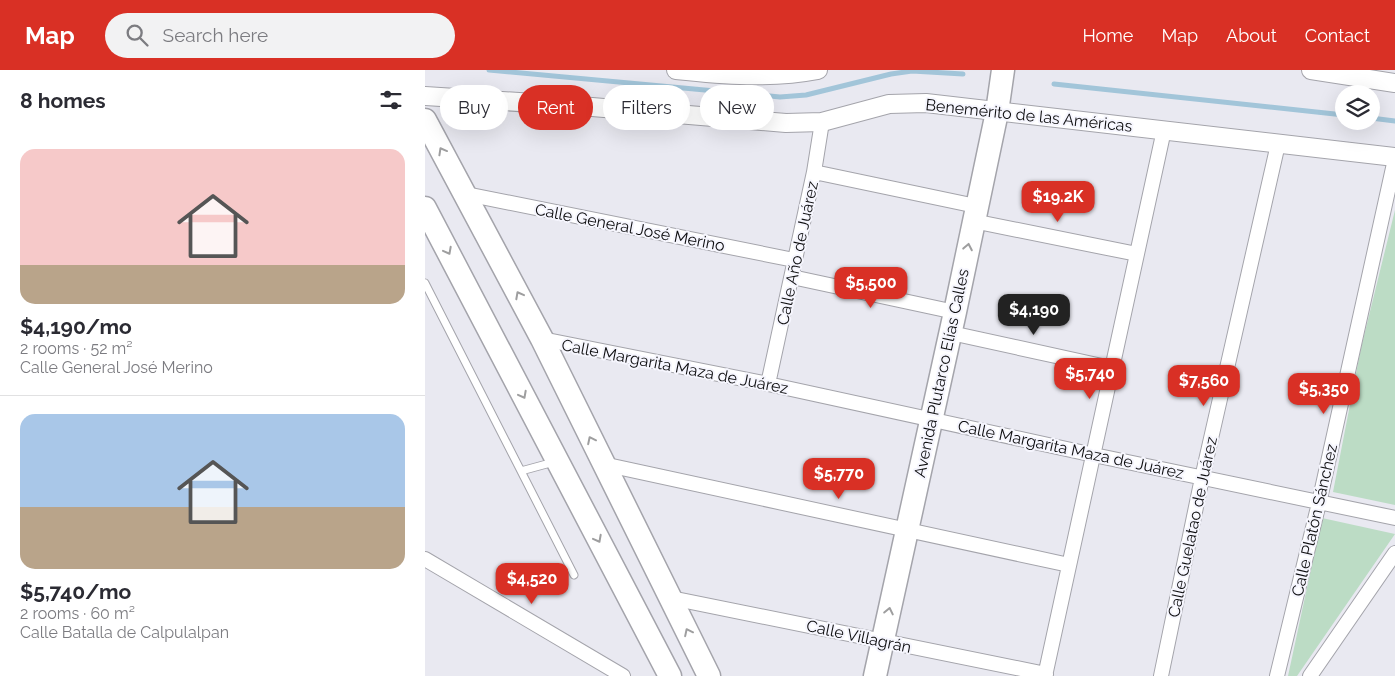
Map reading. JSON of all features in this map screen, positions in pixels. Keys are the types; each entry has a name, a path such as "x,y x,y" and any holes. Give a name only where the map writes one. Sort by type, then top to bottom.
{"main road":[{"name":"Avenida Plutarco Elías Calles","path":"875,676 953,322 998,105 1003,70"},
{"path":"425,120 542,340 709,676"},
{"path":"425,208 670,676"}],"street":[{"path":"676,70 712,74 764,76 797,74 817,70"},
{"path":"1311,70 1395,84"},
{"name":"Benemérito de las Américas","path":"425,96 580,106 786,123 822,122 889,104 998,105 1164,130 1395,158"},
{"name":"Calle Año de Juárez","path":"768,384 814,172 822,122"},
{"path":"1046,675 1164,130"},
{"name":"Calle Guelatao de Juárez","path":"1161,676 1202,478 1278,144"},
{"name":"Calle Platón Sánchez","path":"1277,676 1319,503 1395,158"},
{"path":"814,172 1137,254"},
{"name":"Calle General José Merino","path":"466,194 794,260"},
{"path":"792,277 1111,368"},
{"name":"Calle Margarita Maza de Juárez","path":"542,340 768,384 1395,518"},
{"path":"603,464 1069,565"},
{"path":"1311,676 1395,553"},
{"path":"425,559 623,676"},
{"name":"Calle Villagrán","path":"671,598 1046,675"}],"lane":[{"path":"425,283 574,575"},
{"path":"521,472 557,461"}],"green space":[{"path":"1395,210 1395,505 1333,492 1361,348"},
{"path":"1322,518 1395,534 1297,676 1288,676"}],"waterway":[{"path":"489,70 780,97 806,95 891,74 912,71 963,74"},
{"path":"1054,84 1335,114"},
{"path":"1380,119 1395,121"}]}
